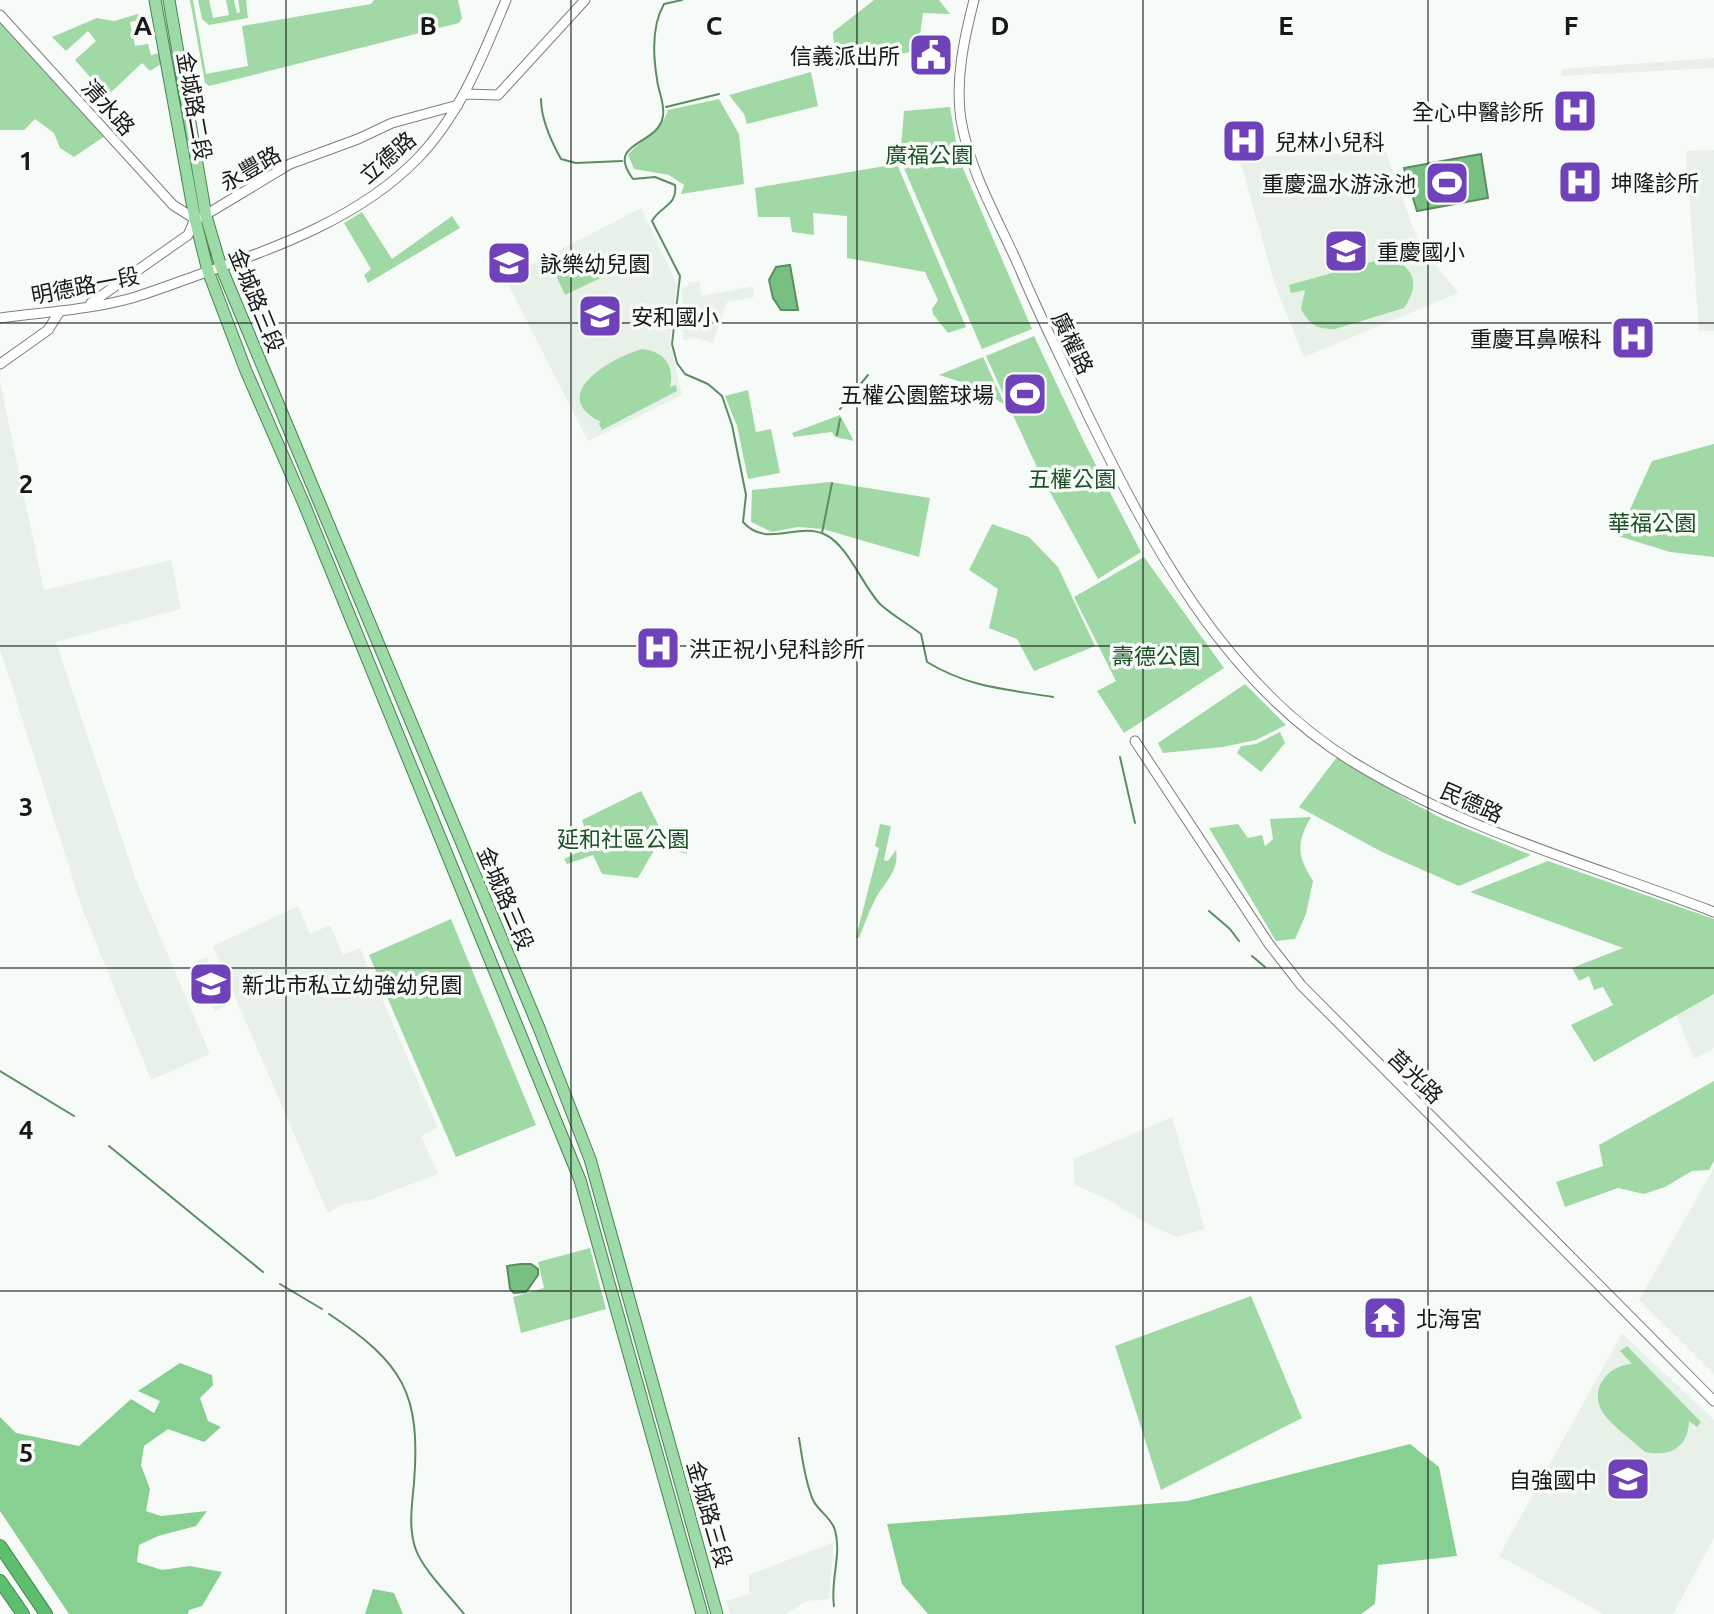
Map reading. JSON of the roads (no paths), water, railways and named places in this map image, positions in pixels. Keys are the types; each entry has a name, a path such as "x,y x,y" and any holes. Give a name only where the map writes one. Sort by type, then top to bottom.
{"highway":[{"path":"0,1546 46,1614"},
{"path":"0,1581 23,1614"}],"main road":[{"name":"金城路二段","path":"155,0 200,217"},
{"name":"金城路二段","path":"169,0 200,217"},
{"name":"金城路三段","path":"200,217 539,1028 590,1159 717,1614"},
{"name":"金城路三段","path":"200,217 208,271 246,371 304,504 580,1180 702,1614"}],"street":[{"name":"立德路","path":"221,267 334,220 373,194 417,158 465,94 506,0"},
{"path":"465,94 498,95 585,0"},
{"name":"廣權路","path":"974,0 958,94 972,164 1044,327 1152,541 1209,625 1245,671"},
{"name":"清水路","path":"0,15 173,205 200,217"},
{"name":"永豐路","path":"87,306 188,235 200,217 273,172 392,123 458,105"},
{"name":"明德路一段","path":"0,318 131,298 221,267"},
{"path":"0,364 48,330 60,311"},
{"name":"民德路","path":"1245,671 1287,711 1340,753 1412,795 1487,830 1714,912"},
{"name":"莒光路","path":"1135,741 1242,904 1299,983 1714,1401"}],"waterway":[{"path":"682,0 664,4 655,31 655,60 663,116 653,133 629,150 625,157 626,167 633,179 655,177 675,185 671,202 652,221 680,276 672,344 677,363 685,374 708,384 722,396 732,425 746,495 743,522 752,530 762,533 805,531 826,535 834,540 880,604 921,634 927,662 973,682 1053,697"},
{"path":"666,107 719,94"},
{"path":"541,99 547,130 561,159 576,163 622,161"},
{"path":"840,409 868,375"},
{"path":"837,435 840,419"},
{"path":"822,533 832,483"},
{"path":"1120,757 1135,823"},
{"path":"1209,911 1239,941"},
{"path":"1252,956 1265,967"},
{"path":"0,1071 74,1116"},
{"path":"109,1146 263,1272"},
{"path":"280,1284 322,1309"},
{"path":"329,1314 374,1348 402,1383 414,1426 411,1516 416,1550 464,1614"},
{"path":"799,1438 810,1493 815,1504 831,1521 837,1539 834,1606"}],"place":[{"name":"信義派出所","path":"931,55"},
{"name":"全心中醫診所","path":"1575,111"},
{"name":"兒林小兒科","path":"1244,141"},
{"name":"坤隆診所","path":"1580,182"},
{"name":"重慶溫水游泳池","path":"1447,183"},
{"name":"重慶國小","path":"1346,251"},
{"name":"詠樂幼兒園","path":"509,263"},
{"name":"安和國小","path":"600,316"},
{"name":"重慶耳鼻喉科","path":"1633,338"},
{"name":"五權公園籃球場","path":"1025,394"},
{"name":"洪正祝小兒科診所","path":"658,648"},
{"name":"新北市私立幼強幼兒園","path":"211,984"},
{"name":"北海宮","path":"1385,1318"},
{"name":"自強國中","path":"1628,1479"}],"park label":[{"name":"廣福公園","path":"929,154"},
{"name":"五權公園","path":"1072,478"},
{"name":"華福公園","path":"1652,522"},
{"name":"壽德公園","path":"1156,655"},
{"name":"延和社區公園","path":"623,838"}]}
